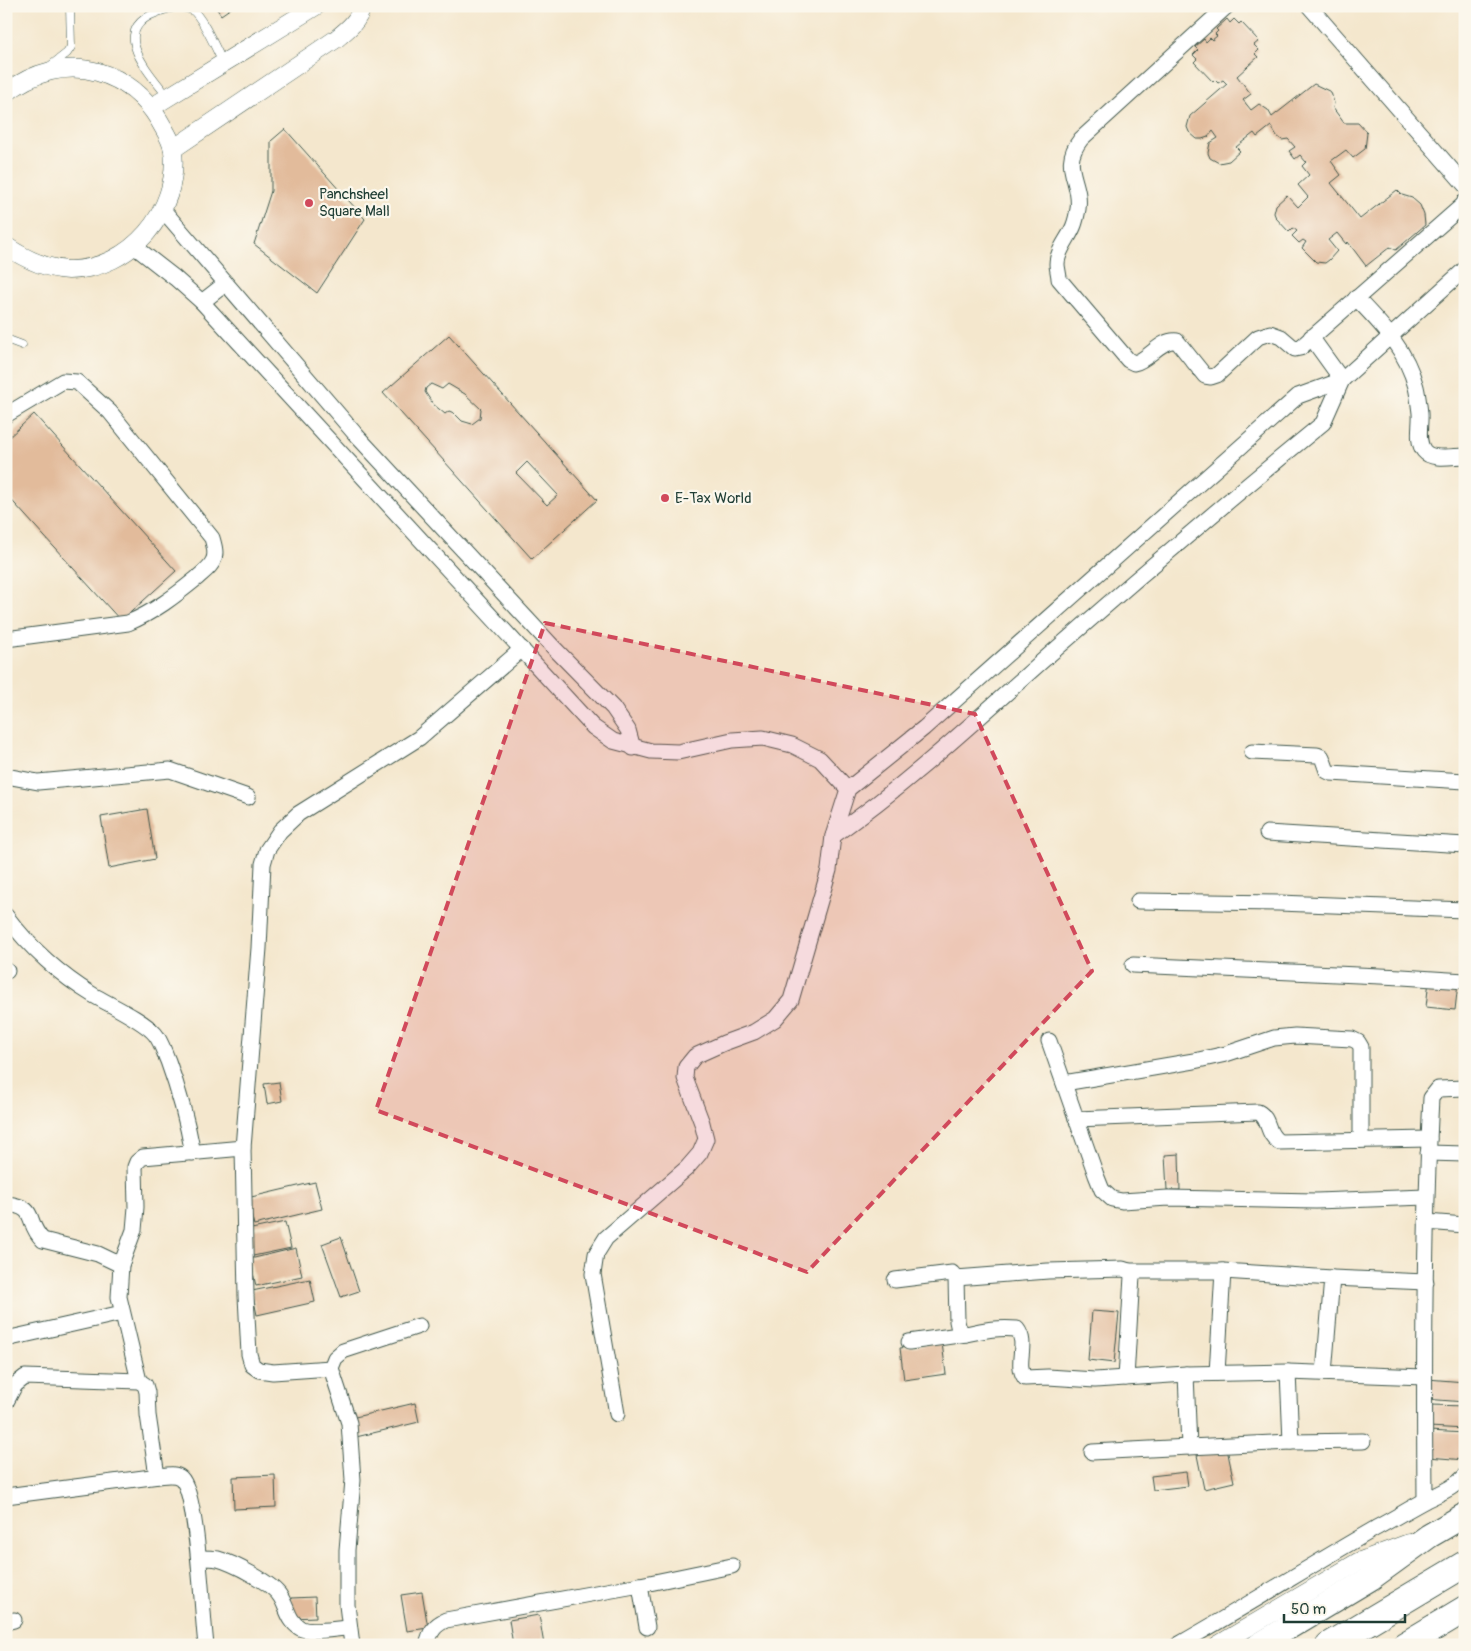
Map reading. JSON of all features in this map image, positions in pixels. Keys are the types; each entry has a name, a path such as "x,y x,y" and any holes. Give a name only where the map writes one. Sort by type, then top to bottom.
{"highway":[{"path":"1260,1645 1371,1578 1429,1536 1465,1515"},
{"path":"1329,1645 1465,1564"},
{"path":"1405,1645 1465,1609"}],"street":[{"path":"152,107 316,6"},
{"path":"173,149 336,39 360,14 362,6"},
{"path":"1227,6 1081,139 1074,149 1070,160 1077,190 1078,208 1074,224 1057,262 1060,279 1128,360 1134,363 1140,362 1166,343 1177,341 1205,376 1211,378 1217,375 1258,337 1270,333 1281,337 1295,349 1300,348 1465,202"},
{"path":"1309,6 1465,185"},
{"path":"6,246 23,258 45,266 68,270 92,268 114,260 134,246 150,230 163,210 172,174 173,149 152,107 132,88 111,76 87,69 63,68 10,84"},
{"path":"163,210 358,436 525,617 613,708 628,730 633,748"},
{"path":"134,246 202,302 593,727 613,741 633,748 650,751 678,752 732,740 763,738 792,745 820,759 848,789"},
{"path":"617,1414 593,1274 596,1254 606,1238 687,1168 700,1153 706,1138 685,1078 686,1067 695,1056 754,1032 775,1019 791,1000 829,870 833,836 848,789 924,728 1298,396 1342,380 1465,269"},
{"path":"202,302 225,284"},
{"path":"1356,298 1391,335 1408,363 1416,388 1420,414 1420,440 1423,450 1429,455 1436,457 1465,456"},
{"path":"1311,337 1342,380"},
{"path":"833,836 872,809 921,768 1086,623 1323,423 1342,380"},
{"path":"6,416 63,381 77,382 110,412 212,538 215,552 213,561 190,583 144,617 128,623 6,639"},
{"path":"507,632 525,617"},
{"path":"331,1368 273,1372 259,1370 252,1365 249,1354 243,1148 259,948 263,864 268,850 280,831 298,814 419,738 522,649"},
{"path":"1252,752 1317,755 1322,757 1327,771 1331,773 1465,781"},
{"path":"6,776 38,782 170,770 248,797"},
{"path":"1267,833 1465,845"},
{"path":"1138,901 1288,903 1465,910"},
{"path":"6,916 36,950 72,980 90,994 145,1024 155,1034 162,1046 178,1088 193,1153"},
{"path":"1133,965 1465,981"},
{"path":"1064,1083 1194,1061 1226,1054 1274,1038 1296,1036 1352,1039 1358,1042 1361,1047 1360,1140"},
{"path":"1049,1041 1102,1190 1112,1199 1122,1201 1168,1198 1316,1201 1426,1197"},
{"path":"1425,1500 1426,1197 1431,1098 1438,1089 1465,1088"},
{"path":"1076,1119 1258,1112 1267,1119 1272,1138 1279,1142 1360,1140 1428,1146 1465,1154"},
{"path":"139,1381 119,1297 121,1264 134,1230 136,1207 135,1167 137,1162 143,1157 243,1148"},
{"path":"6,1204 20,1205 25,1208 43,1240 98,1254 121,1264"},
{"path":"1426,1222 1465,1224"},
{"path":"956,1278 1048,1271 1123,1269 1129,1271 1223,1272 1426,1282"},
{"path":"1126,1378 1132,1276 1129,1271"},
{"path":"896,1280 946,1272 952,1273 956,1278 959,1330 966,1334"},
{"path":"1217,1373 1223,1272"},
{"path":"1324,1373 1332,1278"},
{"path":"6,1339 122,1313"},
{"path":"352,1645 346,1605 347,1550 353,1480 350,1431 331,1368 335,1358 343,1351 419,1326"},
{"path":"910,1342 987,1329 1017,1329 1022,1339 1020,1366 1025,1378 1048,1377 1095,1380 1186,1374 1288,1372 1424,1377"},
{"path":"1288,1372 1291,1442"},
{"path":"1186,1374 1189,1447"},
{"path":"6,1402 15,1385 25,1377 139,1381 145,1385 147,1392 148,1415 157,1476"},
{"path":"1092,1452 1291,1442 1363,1441"},
{"path":"6,1496 157,1476 176,1475 183,1479 187,1488 198,1542 206,1645"},
{"path":"1178,1645 1425,1500 1459,1483 1465,1476"},
{"path":"1218,1645 1358,1562 1429,1536"},
{"path":"199,1558 218,1559 270,1584 280,1595 291,1620 300,1628 307,1630 349,1628"},
{"path":"427,1645 429,1634 436,1624 446,1620 640,1585 732,1566"},
{"path":"640,1585 647,1627"}],"lane":[{"path":"39,74 67,53 70,47 70,6"},
{"path":"168,96 141,62 133,40 136,26 150,14 167,8 181,7 192,10 200,19 223,63"},
{"path":"6,340 22,345"}],"highlighted area":[{"path":"545,623 975,714 1092,971 807,1272 376,1110"}],"building":[{"path":"215,6 234,6 221,15"},
{"path":"1227,19 1230,23 1234,19 1239,24 1241,22 1259,41 1254,45 1259,50 1255,54 1258,57 1237,76 1251,94 1243,100 1251,110 1259,104 1268,110 1272,117 1314,84 1331,92 1334,103 1333,108 1344,123 1358,123 1367,133 1365,149 1353,158 1346,150 1331,161 1341,175 1331,183 1360,219 1397,190 1420,205 1425,225 1396,250 1390,247 1366,266 1348,242 1346,244 1337,233 1328,240 1337,251 1325,263 1316,262 1302,248 1306,242 1303,240 1299,243 1292,236 1297,231 1293,228 1289,232 1276,218 1274,213 1276,205 1287,195 1298,207 1308,197 1298,185 1309,175 1302,166 1306,162 1300,155 1295,159 1289,151 1295,147 1288,139 1282,140 1271,126 1257,137 1254,133 1236,147 1240,151 1229,161 1219,163 1210,158 1208,153 1210,143 1218,138 1213,131 1208,137 1202,139 1197,139 1189,132 1187,127 1190,116 1227,84 1223,80 1218,83 1215,80 1213,82 1194,62 1197,59 1193,55 1198,50 1195,47 1204,39 1206,42 1210,38 1212,40 1217,36 1215,34 1218,31 1216,29"},
{"name":"Panchsheel Square Mall","path":"285,129 365,219 317,293 254,244 271,191 271,141"},
{"path":"449,335 597,500 532,559 383,393","holes":["431,384 442,389 448,384 465,394 481,409 480,418 472,424 462,421 449,411 445,414 433,404 425,392 426,388","527,462 558,495 547,505 516,473"]},
{"path":"34,414 176,571 121,621 6,494 6,440"},
{"path":"147,809 155,859 109,868 101,817"},
{"path":"1429,980 1458,983 1455,1010 1426,1007"},
{"path":"279,1082 282,1101 267,1104 264,1084"},
{"path":"1179,1154 1180,1190 1167,1190 1165,1155"},
{"path":"315,1182 322,1209 254,1225 247,1198"},
{"path":"285,1222 291,1248 253,1256 247,1230"},
{"path":"341,1237 359,1291 341,1297 322,1244"},
{"path":"296,1248 302,1276 256,1286 250,1259"},
{"path":"310,1279 315,1302 257,1315 252,1291"},
{"path":"1092,1311 1119,1313 1114,1363 1088,1360"},
{"path":"942,1343 946,1374 904,1380 900,1348"},
{"path":"1427,1379 1465,1382 1465,1402 1425,1399"},
{"path":"415,1403 419,1422 356,1437 351,1418"},
{"path":"1430,1405 1465,1406 1465,1429 1429,1427"},
{"path":"1429,1431 1465,1433 1465,1460 1428,1457"},
{"path":"1227,1449 1234,1482 1204,1489 1197,1455"},
{"path":"1186,1472 1188,1486 1153,1490 1151,1476"},
{"path":"275,1475 276,1507 234,1509 233,1477"},
{"path":"422,1592 428,1628 407,1631 401,1595"},
{"path":"315,1597 316,1617 292,1618 291,1598"},
{"path":"539,1615 544,1645 513,1645 509,1620"},
{"path":"582,1638 583,1645 565,1645 565,1641"}],"place":[{"name":"Panchsheel Square Mall","path":"309,203"},
{"name":"E-Tax World","path":"665,498"}]}
